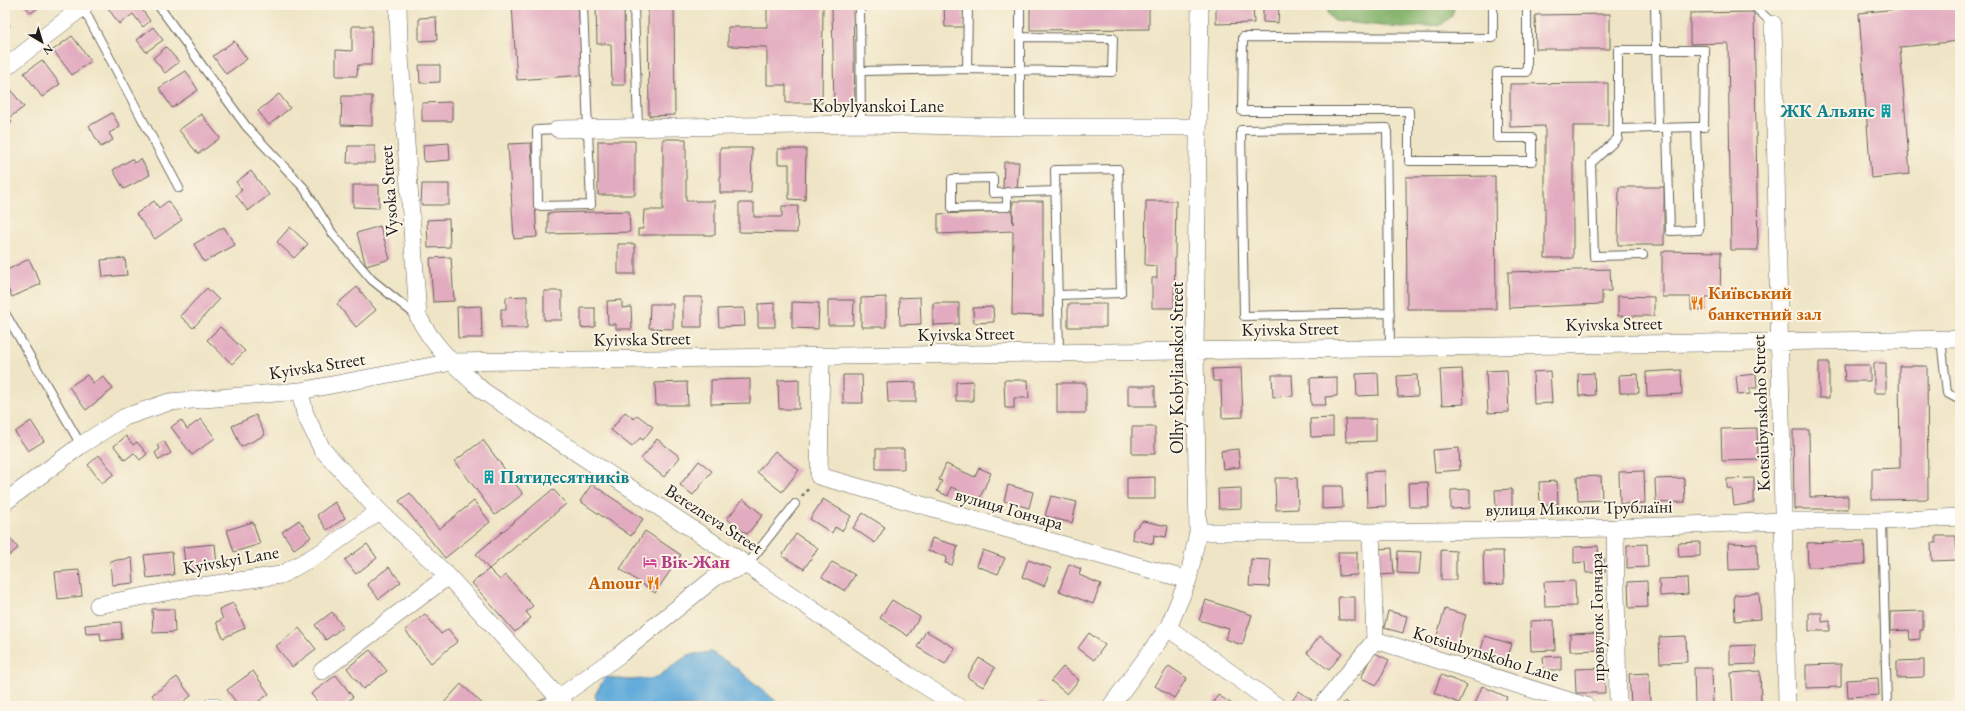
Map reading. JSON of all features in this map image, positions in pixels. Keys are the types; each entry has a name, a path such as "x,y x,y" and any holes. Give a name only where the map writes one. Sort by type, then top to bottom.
{"street":[{"path":"5,68 83,5"},
{"name":"Vysoka Street","path":"398,5 399,50 418,316 426,333 452,362"},
{"name":"Olhy Kobylianskoi Street","path":"1111,706 1168,628 1188,580 1198,532 1195,350 1200,5"},
{"name":"Kotsiubynskoho Street","path":"1773,24 1778,342 1784,521 1787,706"},
{"name":"Kobylyanskoi Lane","path":"558,129 861,124 1020,127 1198,127"},
{"name":"Kyivska Street","path":"6,500 81,445 126,417 169,402 300,391 452,362 1960,339"},
{"path":"819,476 821,356"},
{"name":"Berezneva Street","path":"452,362 483,391 747,565 908,675 957,706"},
{"path":"300,391 305,414 322,449 379,510 448,576 562,702 717,576 747,565"},
{"name":"вулиця Гончара","path":"819,476 1188,580"},
{"name":"Kyivskyi Lane","path":"98,604 187,588 281,575 325,550 379,510"},
{"name":"вулиця Миколи Трублаїні","path":"1198,532 1371,532 1615,528 1784,521 1882,521 1960,518"},
{"name":"провулок Гончара","path":"1615,528 1618,706"},
{"path":"1322,706 1375,640 1371,532"},
{"path":"322,671 448,576"},
{"path":"1168,628 1276,706"},
{"name":"Kotsiubynskoho Lane","path":"1375,640 1586,706"}],"lane":[{"path":"83,5 179,188"},
{"path":"158,5 246,126 304,188 337,238 372,280 418,316"},
{"path":"558,129 537,130 538,206 591,205 583,5"},
{"path":"860,5 861,124"},
{"path":"967,70 968,5"},
{"path":"1020,5 1020,127"},
{"path":"1493,5 1493,38 1243,37 1242,111 1409,111 1409,161 1532,161 1532,138 1497,138 1497,72 1527,72 1527,5"},
{"path":"1655,5 1658,128"},
{"path":"634,7 638,127"},
{"path":"1757,7 1773,24"},
{"path":"861,71 1020,70 1112,72 1113,38 1020,36"},
{"path":"1618,129 1704,127 1705,50 1618,50 1618,129 1618,138 1591,163 1594,256 1643,255"},
{"path":"1667,128 1670,231 1699,230 1696,127"},
{"path":"1390,313 1244,316 1241,130 1387,128 1390,313 1390,347"},
{"path":"1058,295 1121,293 1118,169 1055,170 1058,295 1060,352"},
{"path":"1007,192 1007,207 952,208 952,179 993,178 993,193 1007,192 1056,191"},
{"path":"5,313 81,445"},
{"path":"1941,339 1946,393 1960,400"},
{"path":"747,565 795,504"},
{"path":"1882,521 1887,706"},
{"path":"539,706 562,702"}],"path":[{"path":"795,504 819,476"}],"green space":[{"path":"1328,5 1455,5 1452,16 1441,25 1402,28 1334,21 1328,14"}],"water":[{"path":"711,652 735,667 780,706 598,706 595,695 605,677 629,680 656,678 688,655"}],"building":[{"path":"24,5 42,5 31,13"},
{"path":"106,5 139,5 150,21 143,27 133,14 119,24"},
{"path":"311,5 327,5 327,8"},
{"path":"512,5 578,5 584,75 517,80"},
{"path":"596,5 624,5 625,85 612,85 611,44 597,44"},
{"path":"648,5 674,5 675,115 649,116"},
{"path":"767,5 823,5 822,103 786,103 786,85 767,85 767,47 728,46 728,27 767,27"},
{"path":"832,5 853,5 855,108 834,108"},
{"path":"944,5 963,5 964,27 945,27"},
{"path":"1030,5 1149,5 1149,29 1030,30"},
{"path":"1216,5 1253,5 1254,23 1216,24"},
{"path":"1263,5 1279,5 1278,23 1263,22"},
{"name":"ЖК Альянс","path":"1934,5 1960,5 1960,41 1900,47 1910,174 1871,178 1859,13"},
{"path":"1754,12 1758,250 1731,250 1728,43 1690,44 1690,13"},
{"path":"1610,14 1610,49 1536,49 1535,15"},
{"path":"436,17 437,40 419,41 419,18"},
{"path":"5,19 10,26 5,30"},
{"path":"352,26 372,26 371,65 358,65 357,76 336,76 336,50 352,51"},
{"path":"153,27 163,40 146,52 137,40"},
{"path":"72,36 91,61 72,75 53,50"},
{"path":"234,41 247,59 226,74 213,56"},
{"path":"166,47 179,62 165,73 153,58"},
{"path":"42,60 60,84 42,97 24,73"},
{"path":"419,65 440,65 440,82 420,83"},
{"path":"186,71 198,90 172,108 159,88"},
{"path":"1608,83 1608,126 1573,126 1573,258 1545,258 1545,126 1510,127 1510,84"},
{"path":"7,85 24,107 9,118 12,122 5,127 5,86"},
{"path":"279,94 290,108 269,125 258,111"},
{"path":"342,96 372,96 372,126 341,125"},
{"path":"452,102 452,121 422,121 422,103"},
{"path":"112,113 120,127 109,133 113,140 101,147 89,126"},
{"path":"201,114 220,138 198,154 179,130"},
{"path":"663,139 686,139 686,201 715,201 715,235 638,235 638,229 643,229 644,210 663,210"},
{"path":"598,141 635,141 635,195 598,195"},
{"path":"449,143 450,160 424,162 423,145"},
{"path":"531,143 537,237 514,239 508,144"},
{"path":"348,146 375,146 375,163 347,163"},
{"path":"720,148 752,148 751,193 720,193"},
{"path":"778,149 806,149 805,200 789,199 789,164 778,164"},
{"path":"132,159 134,163 141,159 150,175 124,189 113,170"},
{"path":"1004,162 1019,162 1017,189 1003,189"},
{"path":"251,171 269,195 248,211 236,195 242,190 236,182"},
{"path":"1495,176 1496,309 1407,309 1406,177"},
{"path":"422,184 449,184 449,205 421,205"},
{"path":"353,185 379,185 379,208 353,207"},
{"path":"1619,187 1664,187 1664,245 1618,245"},
{"path":"154,201 159,208 168,201 182,220 155,239 136,214"},
{"path":"1013,201 1043,201 1043,316 1012,315 1013,231 938,234 938,214 1012,211 1013,224"},
{"path":"1146,201 1176,201 1174,308 1152,308 1152,278 1157,278 1157,266 1145,265"},
{"path":"739,203 754,203 754,217 782,217 782,206 798,206 797,233 739,232"},
{"path":"629,211 630,232 548,234 548,213"},
{"path":"449,219 450,247 428,248 427,220"},
{"path":"380,226 390,259 366,266 357,233"},
{"path":"224,227 235,245 204,262 194,244"},
{"path":"290,227 308,244 294,258 277,242"},
{"path":"618,244 635,244 635,274 618,274"},
{"path":"1662,251 1721,252 1720,297 1705,297 1705,310 1691,310 1691,297 1662,297"},
{"path":"451,257 454,301 433,302 430,258"},
{"path":"125,258 127,275 103,277 101,260"},
{"path":"29,259 41,284 12,297 5,282 5,271"},
{"path":"1610,269 1611,291 1602,291 1602,304 1509,308 1508,272"},
{"path":"357,287 376,310 356,327 337,304"},
{"path":"207,288 219,300 193,328 180,316"},
{"path":"544,291 562,291 562,320 544,320"},
{"path":"527,296 527,328 501,328 501,309 506,309 506,297"},
{"path":"1618,296 1654,297 1654,316 1618,316"},
{"path":"683,297 702,297 702,327 683,327"},
{"path":"886,297 886,327 861,327 861,298"},
{"path":"920,297 921,324 900,325 899,298"},
{"path":"622,300 622,308 631,307 632,329 616,329 616,324 608,324 607,301"},
{"path":"828,300 854,300 853,325 828,325"},
{"path":"792,302 819,303 818,329 792,328"},
{"path":"775,303 775,327 758,327 758,304"},
{"path":"933,303 959,303 959,324 933,325"},
{"path":"650,304 673,304 673,329 649,328"},
{"path":"1068,304 1106,304 1106,327 1068,327"},
{"path":"481,306 482,338 458,338 457,307"},
{"path":"993,307 994,322 974,323 973,308"},
{"path":"581,308 595,308 595,327 581,328"},
{"path":"744,308 745,326 719,327 718,309"},
{"path":"220,327 245,351 232,364 207,340"},
{"path":"1819,362 1829,362 1829,398 1819,398"},
{"path":"1874,363 1886,363 1886,393 1874,393"},
{"path":"1844,365 1870,365 1870,381 1845,381"},
{"path":"1899,366 1927,366 1928,499 1872,500 1872,469 1900,468"},
{"path":"1241,368 1243,417 1222,418 1221,381 1213,381 1212,369"},
{"path":"1462,369 1464,404 1442,405 1440,370"},
{"path":"1507,370 1509,412 1488,413 1486,371"},
{"path":"1681,370 1682,394 1647,396 1646,372"},
{"path":"1550,371 1552,403 1534,404 1533,372"},
{"path":"1378,373 1379,395 1357,396 1356,374"},
{"path":"1594,373 1595,395 1579,396 1578,374"},
{"path":"1638,374 1639,393 1620,393 1619,375"},
{"path":"1756,374 1757,388 1750,388 1750,394 1738,395 1736,376"},
{"path":"87,375 93,383 103,376 113,389 86,410 69,387"},
{"path":"843,375 862,375 863,403 843,403"},
{"path":"1272,375 1292,375 1293,396 1273,397"},
{"path":"1417,375 1418,396 1398,397 1397,376"},
{"path":"1337,377 1337,396 1325,397 1326,405 1311,405 1310,378"},
{"path":"750,379 750,403 711,404 711,380"},
{"path":"799,379 799,409 779,409 778,380"},
{"path":"1004,380 1028,380 1029,398 1014,398 1014,408 1005,408"},
{"path":"973,381 973,401 956,401 956,382"},
{"path":"687,382 688,405 656,405 655,383"},
{"path":"916,382 916,402 888,402 887,383"},
{"path":"1057,383 1086,383 1086,413 1057,413"},
{"path":"1128,386 1155,386 1155,406 1128,406"},
{"path":"625,412 634,419 637,415 653,427 643,440 640,438 632,447 611,430"},
{"path":"256,415 265,435 241,447 232,426"},
{"path":"1333,418 1333,436 1311,437 1310,419"},
{"path":"201,419 215,438 192,455 171,427 181,420 187,429"},
{"path":"1345,419 1376,419 1376,441 1346,442"},
{"path":"31,421 44,441 28,451 15,432"},
{"path":"1132,427 1155,427 1155,454 1132,454"},
{"path":"1757,428 1758,460 1722,461 1721,429"},
{"path":"1793,430 1809,430 1810,497 1848,496 1848,509 1794,509"},
{"path":"126,436 133,445 137,442 147,454 140,460 134,453 125,460 114,446"},
{"path":"657,439 680,457 664,477 641,459"},
{"name":"Пятидесятників","path":"483,440 523,494 495,515 455,461"},
{"path":"164,441 171,453 159,460 155,453 160,449 157,445"},
{"path":"1459,448 1460,470 1435,472 1433,450"},
{"path":"876,449 904,449 904,469 876,469"},
{"path":"1238,449 1240,467 1223,469 1221,451"},
{"path":"775,451 799,470 782,492 757,472"},
{"path":"99,455 114,474 102,483 88,465"},
{"path":"699,461 712,471 693,495 680,485"},
{"path":"946,464 975,477 979,468 991,473 979,500 951,487 948,496 937,491 942,481 939,480"},
{"path":"1385,471 1386,506 1367,507 1366,472"},
{"path":"1644,471 1645,503 1620,504 1619,472"},
{"path":"1601,476 1602,500 1578,501 1577,477"},
{"path":"1155,477 1155,499 1127,499 1127,478"},
{"path":"1275,478 1297,478 1298,509 1276,510"},
{"path":"1684,478 1685,502 1656,503 1655,479"},
{"path":"1754,478 1754,503 1734,506 1732,489 1727,488 1727,479"},
{"path":"1557,481 1558,504 1540,505 1539,482"},
{"path":"1428,482 1429,507 1409,507 1408,483"},
{"path":"592,484 643,519 631,536 580,501"},
{"path":"1008,485 1033,492 1029,508 1004,501"},
{"path":"1322,486 1342,486 1343,508 1322,509"},
{"path":"1241,488 1241,508 1219,509 1218,489"},
{"path":"553,489 566,504 489,569 476,554"},
{"path":"1470,489 1470,508 1451,509 1451,490"},
{"path":"1512,489 1512,508 1496,508 1495,490"},
{"path":"410,493 439,529 474,501 490,522 445,558 399,501"},
{"path":"1051,496 1077,502 1072,523 1045,516"},
{"path":"743,499 763,515 747,534 727,519"},
{"path":"823,499 851,516 842,531 835,527 832,533 810,519"},
{"path":"335,502 345,518 327,530 317,515"},
{"path":"863,513 885,527 875,543 853,528"},
{"path":"299,520 311,537 294,549 282,532"},
{"path":"1143,521 1168,526 1166,537 1154,535 1153,544 1132,539 1133,530"},
{"path":"253,522 260,544 234,552 227,530"},
{"name":"Вік-Жан","path":"645,531 681,555 655,593 620,569"},
{"path":"5,532 18,548 5,559"},
{"path":"796,534 818,548 804,569 782,556"},
{"path":"1936,536 1956,536 1957,560 1932,561 1931,543 1936,543"},
{"path":"932,538 958,546 952,565 945,563 947,557 928,551"},
{"path":"1864,541 1865,564 1808,567 1807,543"},
{"path":"1700,542 1700,556 1679,557 1678,543"},
{"path":"1728,543 1757,544 1758,569 1729,570"},
{"path":"215,544 217,566 186,570 183,547"},
{"path":"367,544 377,558 356,574 345,560"},
{"path":"1647,544 1648,567 1627,568 1627,545"},
{"path":"1598,546 1599,558 1604,558 1605,572 1586,573 1585,562 1574,563 1574,547"},
{"path":"1392,548 1394,574 1380,575 1378,549"},
{"path":"983,550 1005,558 998,574 977,566"},
{"path":"1441,550 1456,551 1456,580 1441,580"},
{"path":"1398,551 1421,552 1419,574 1397,573"},
{"path":"1483,551 1503,551 1504,584 1484,585"},
{"path":"172,552 174,575 147,578 144,555"},
{"path":"1338,552 1357,552 1357,575 1339,576"},
{"path":"132,558 134,583 112,585 110,561"},
{"path":"1251,559 1271,560 1269,587 1249,586"},
{"path":"1028,560 1051,568 1044,586 1022,577"},
{"path":"832,562 855,575 845,591 822,577"},
{"path":"1069,564 1081,569 1079,575 1101,584 1093,604 1059,591"},
{"path":"389,567 401,582 379,599 367,584"},
{"path":"489,569 500,580 506,575 533,606 526,612 531,618 515,632 472,583"},
{"path":"79,570 82,596 58,599 55,572"},
{"path":"1687,578 1688,594 1660,596 1659,579"},
{"path":"1575,581 1576,606 1545,607 1544,582"},
{"path":"1647,581 1648,607 1629,608 1628,582"},
{"path":"1759,593 1761,619 1735,621 1734,595"},
{"path":"1338,597 1355,597 1355,620 1339,620"},
{"path":"892,600 920,617 908,636 880,618"},
{"path":"1206,600 1252,615 1242,645 1225,639 1229,629 1199,620"},
{"path":"233,603 245,628 223,638 216,622 223,619 219,609"},
{"path":"152,609 174,609 175,632 153,633"},
{"path":"1445,609 1466,615 1456,648 1435,642"},
{"path":"1388,611 1407,616 1403,633 1384,628"},
{"path":"1923,611 1923,630 1920,630 1920,639 1910,640 1909,630 1890,631 1890,612"},
{"path":"332,612 343,627 326,640 315,625"},
{"path":"1809,613 1822,613 1822,622 1830,621 1830,631 1809,631"},
{"path":"425,614 441,634 448,629 458,641 431,663 405,630"},
{"path":"1554,620 1555,650 1531,651 1530,621"},
{"path":"121,622 122,639 101,641 100,633 86,634 85,625"},
{"path":"299,628 316,649 292,667 276,646"},
{"path":"926,631 955,648 945,664 917,647"},
{"path":"1089,633 1105,645 1094,660 1078,648"},
{"path":"1600,633 1601,650 1570,651 1570,634"},
{"path":"1320,636 1342,653 1329,670 1307,653"},
{"path":"1485,636 1512,644 1506,663 1479,656"},
{"path":"1686,636 1687,662 1660,663 1659,637"},
{"path":"1755,645 1756,664 1730,665 1730,646"},
{"path":"370,650 387,671 363,689 347,668"},
{"path":"1373,652 1389,660 1377,685 1361,678"},
{"path":"1561,656 1561,670 1544,670 1543,657"},
{"path":"979,658 995,668 983,687 967,677"},
{"path":"1924,660 1924,677 1897,678 1897,661"},
{"path":"1841,664 1841,687 1806,688 1806,665"},
{"path":"1169,666 1187,678 1174,698 1155,686"},
{"path":"1063,667 1079,680 1067,694 1051,681"},
{"path":"1604,668 1605,693 1576,693 1575,669"},
{"path":"1694,668 1712,668 1713,706 1695,706"},
{"path":"253,671 269,694 252,706 239,706 227,690"},
{"path":"1760,671 1761,703 1733,704 1731,673"},
{"path":"1649,673 1650,703 1631,704 1629,674"},
{"path":"336,675 353,697 342,706 321,706 311,694"},
{"path":"1441,675 1467,685 1459,703 1434,693"},
{"path":"177,677 191,696 177,706 160,706 152,695"},
{"path":"1878,678 1879,695 1848,697 1847,680"},
{"path":"461,684 485,706 441,706"},
{"path":"1482,686 1507,697 1503,706 1481,706 1475,704"},
{"path":"1299,691 1312,700 1308,706 1289,705"},
{"path":"1218,695 1235,706 1211,706"},
{"path":"1041,701 1047,706 1037,706"},
{"path":"1345,701 1352,706 1341,706"},
{"path":"1518,702 1529,706 1516,706"}],"place":[{"name":"ЖК Альянс","path":"1886,111"},
{"name":"Київський банкетний зал","path":"1697,303"},
{"name":"Пятидесятників","path":"489,477"},
{"name":"Вік-Жан","path":"650,562"},
{"name":"Amour","path":"653,583"}]}
